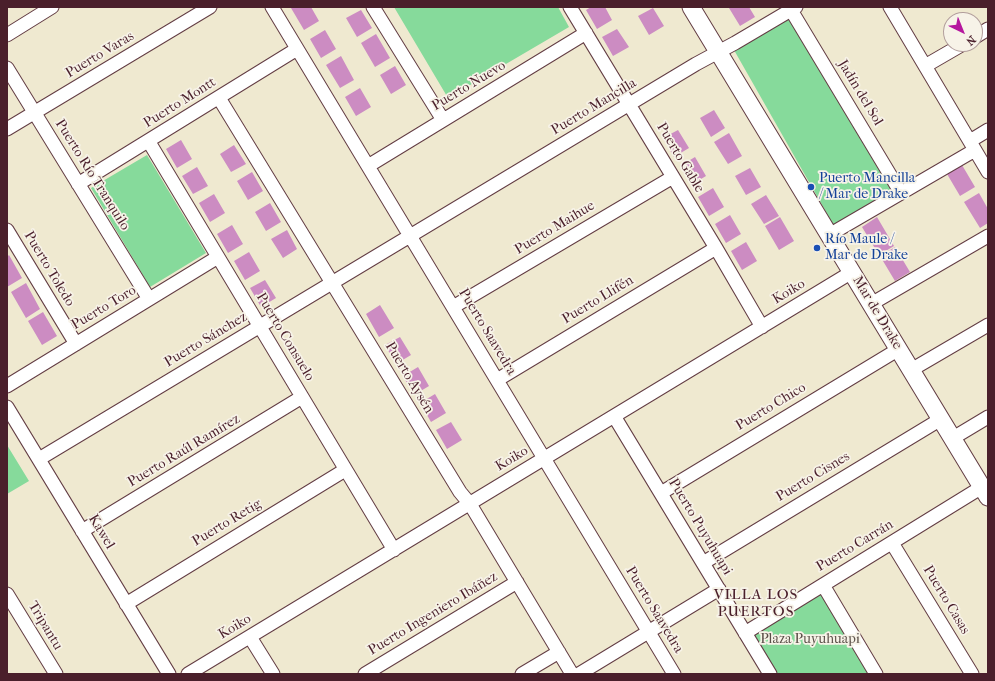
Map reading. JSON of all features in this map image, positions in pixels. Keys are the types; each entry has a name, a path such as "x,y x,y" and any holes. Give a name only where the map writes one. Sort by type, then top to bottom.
{"street":[{"path":"7,35 52,7"},
{"name":"Puerto Varas","path":"7,130 210,7"},
{"name":"Puerto Saavedra","path":"272,7 674,674"},
{"path":"374,7 443,120"},
{"name":"Puerto Gable","path":"570,7 716,248 762,327"},
{"name":"Mar de Drake","path":"691,7 985,492"},
{"path":"890,7 988,172"},
{"name":"Puerto Mancilla","path":"410,236 629,104 793,8"},
{"name":"Jadín del Sol","path":"793,8 901,193"},
{"name":"Puerto Nuevo","path":"368,166 586,33"},
{"name":"Puerto Montt","path":"78,184 149,142 297,49"},
{"path":"925,66 949,52"},
{"name":"Puerto Río Tranquilo","path":"7,68 149,300"},
{"name":"Puerto Aysén","path":"219,98 460,492 470,504 572,674"},
{"path":"829,235 901,193 972,145 988,130"},
{"name":"Puerto Consuelo","path":"149,142 394,550"},
{"name":"Puerto Maihue","path":"453,307 673,177"},
{"name":"Puerto Toledo","path":"7,230 76,344"},
{"name":"Puerto Sánchez","path":"39,459 410,236"},
{"path":"871,304 988,236"},
{"name":"Puerto Llifén","path":"497,380 716,248"},
{"name":"Puerto Toro","path":"7,386 218,257"},
{"name":"Koiko","path":"188,674 852,272"},
{"path":"911,370 988,325"},
{"name":"Puerto Chico","path":"660,493 899,349"},
{"name":"Puerto Raúl Ramírez","path":"82,531 302,397"},
{"name":"Kawel","path":"7,407 169,674"},
{"name":"Puerto Puyuhuapi","path":"614,416 770,674"},
{"path":"953,438 988,417"},
{"name":"Puerto Cisnes","path":"703,563 941,419"},
{"name":"Puerto Retig","path":"126,604 346,470"},
{"name":"Puerto Carrán","path":"745,633 892,543 985,492"},
{"name":"Puerto Casas","path":"892,543 972,674"},
{"name":"Puerto Ingeniero Ibáñez","path":"365,674 517,582"},
{"path":"823,585 876,674"},
{"path":"579,674 719,590"},
{"name":"Tripantu","path":"7,594 56,674"},
{"path":"250,637 273,674"},
{"path":"522,674 559,652"}],"green space":[{"path":"394,7 558,7 569,27 448,98"},
{"path":"792,17 894,190 834,226 734,50"},
{"path":"147,155 206,253 150,287 91,188"},
{"path":"7,445 29,481 7,494"},
{"name":"Plaza Puyuhuapi","path":"822,593 870,674 777,674 754,634"}],"building":[{"path":"311,7 319,21 304,30 291,8"},
{"path":"591,7 605,7 612,20 597,29 586,10"},
{"path":"749,7 755,17 740,26 729,8"},
{"path":"653,8 664,26 649,35 638,16"},
{"path":"361,10 372,28 357,37 346,18"},
{"path":"617,29 629,47 613,56 602,37"},
{"path":"325,30 336,49 321,58 310,39"},
{"path":"376,34 390,58 375,67 361,43"},
{"path":"341,56 354,80 340,88 326,65"},
{"path":"395,66 406,85 391,94 380,75"},
{"path":"360,88 371,107 356,116 345,97"},
{"path":"714,110 725,128 711,137 700,118"},
{"path":"678,130 689,148 674,157 663,138"},
{"path":"729,133 742,156 728,164 714,142"},
{"path":"181,140 192,159 177,168 166,149"},
{"path":"234,145 246,164 231,172 220,154"},
{"path":"695,157 706,176 691,185 680,166"},
{"path":"962,165 975,187 960,196 947,174"},
{"path":"197,167 208,186 193,194 182,176"},
{"path":"750,168 761,187 746,195 735,176"},
{"path":"252,172 263,191 248,200 237,181"},
{"path":"713,188 724,207 709,216 698,197"},
{"path":"979,193 988,209 988,223 980,228 964,202"},
{"path":"214,194 225,213 210,222 199,203"},
{"path":"766,195 779,216 764,224 751,204"},
{"path":"270,203 281,222 266,231 255,212"},
{"path":"730,215 741,234 726,243 715,224"},
{"path":"780,217 794,241 779,250 765,226"},
{"path":"877,217 894,246 879,255 862,227"},
{"path":"232,225 243,244 228,253 217,234"},
{"path":"287,230 297,249 283,258 271,239"},
{"path":"746,242 757,261 742,270 731,251"},
{"path":"895,247 910,272 895,281 880,256"},
{"path":"249,252 260,271 245,280 234,261"},
{"path":"9,255 22,278 7,287 7,257"},
{"path":"265,280 276,298 261,307 250,288"},
{"path":"26,283 40,309 26,318 11,292"},
{"path":"380,305 394,328 379,337 366,314"},
{"path":"43,312 57,336 42,345 28,321"},
{"path":"400,337 411,355 396,364 385,345"},
{"path":"418,367 429,386 414,395 403,376"},
{"path":"435,394 446,413 431,422 420,403"},
{"path":"451,422 462,440 447,449 436,430"}],"place":[{"name":"Puerto Mancilla / Mar de Drake","path":"811,187"},
{"name":"Río Maule / Mar de Drake","path":"817,248"}],"district":[{"name":"VILLA LOS PUERTOS","path":"756,604"}]}
